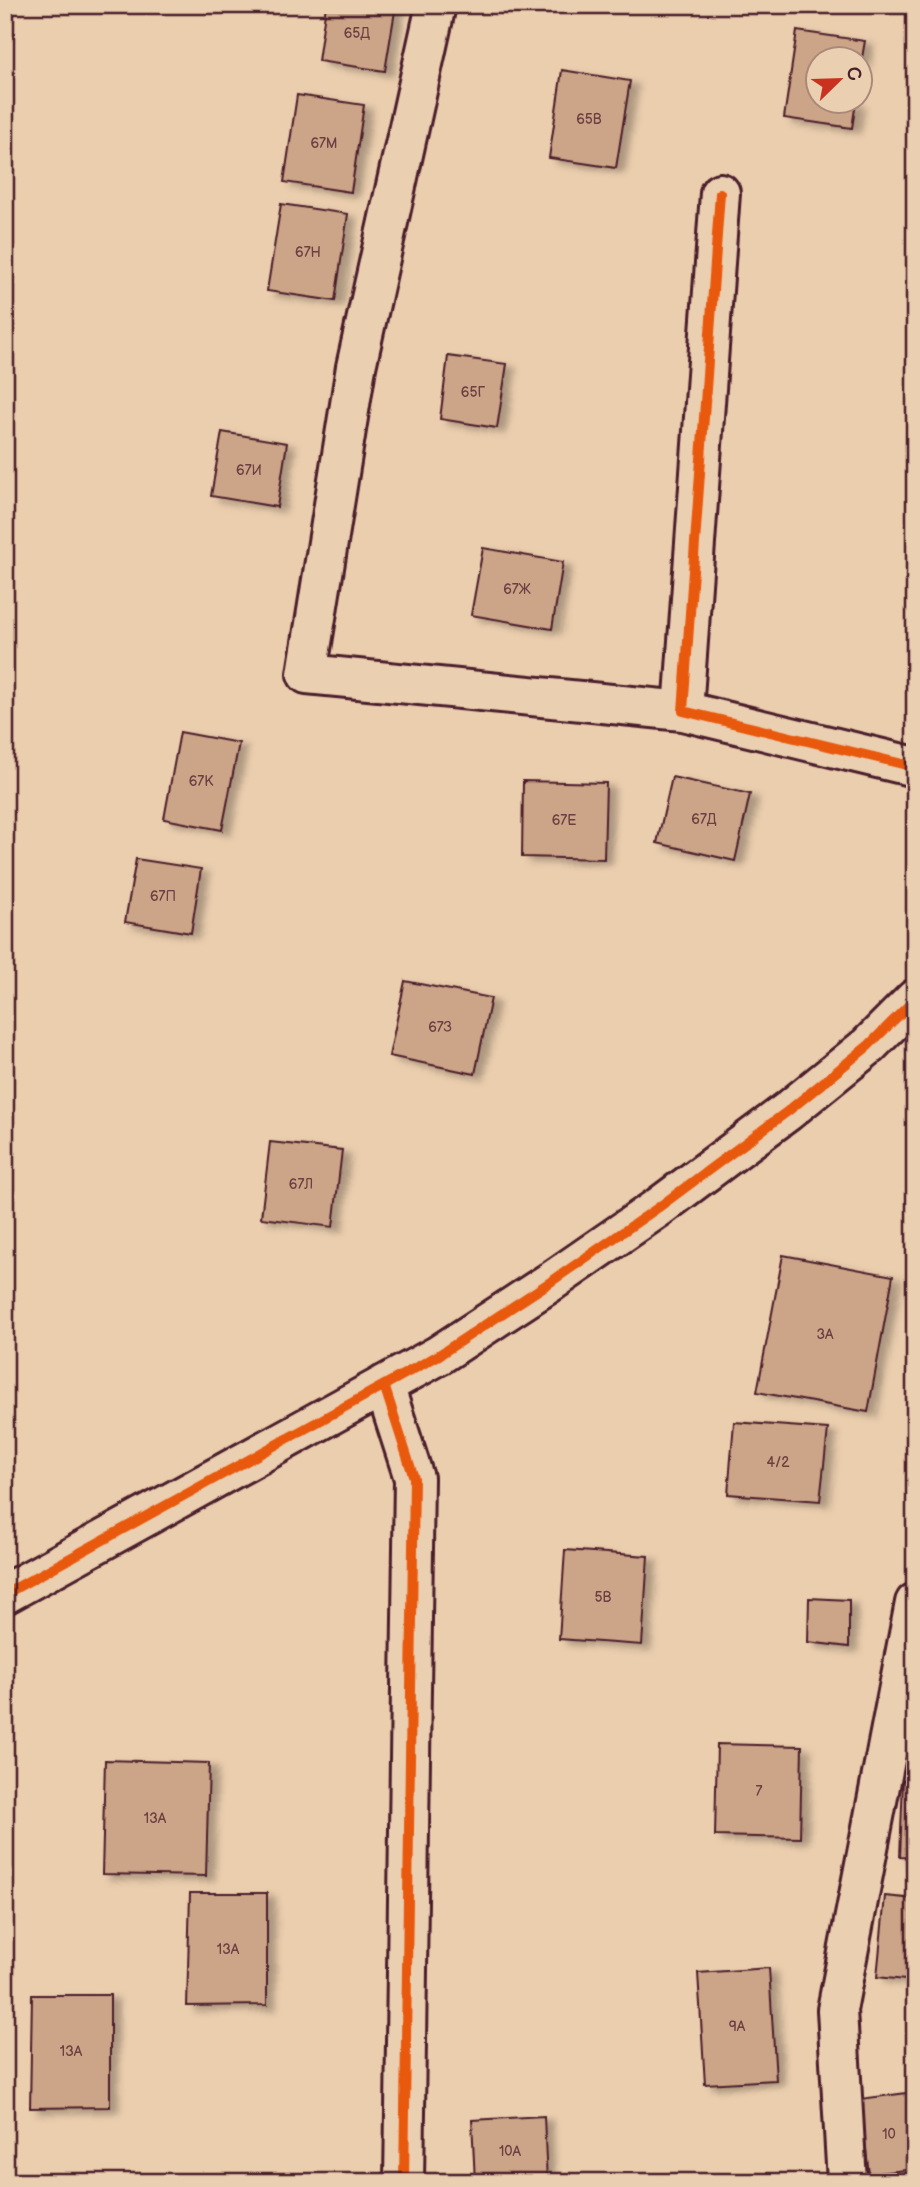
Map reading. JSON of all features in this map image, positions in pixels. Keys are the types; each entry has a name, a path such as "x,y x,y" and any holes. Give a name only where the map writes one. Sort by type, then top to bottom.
{"street":[{"path":"436,5 356,367 307,674 683,711 915,767"},
{"path":"683,711 720,193"},
{"path":"5,1594 439,1354 552,1281 659,1207 788,1111 858,1055 915,999"},
{"path":"384,1385 414,1478 404,2182"},
{"path":"847,2182 837,2010 915,1603"}],"building":[{"path":"326,5 396,5 385,71 318,61"},
{"path":"797,31 865,41 864,46 804,46 804,116 854,116 852,128 784,118"},
{"path":"562,70 630,81 616,168 549,158"},
{"path":"297,95 364,105 351,192 284,182"},
{"path":"281,204 348,214 335,301 267,291"},
{"path":"448,356 507,364 497,428 440,419"},
{"path":"222,432 287,443 277,507 211,496"},
{"path":"483,548 563,562 552,629 471,615"},
{"path":"180,732 239,743 222,830 164,819"},
{"path":"672,777 750,794 735,861 657,843"},
{"path":"523,781 606,783 604,859 522,857"},
{"path":"136,859 201,869 191,933 125,922"},
{"path":"405,981 491,998 475,1074 389,1056"},
{"path":"270,1142 342,1150 333,1227 261,1218"},
{"path":"783,1255 893,1276 868,1412 757,1392"},
{"path":"734,1422 828,1429 820,1501 728,1494"},
{"path":"565,1550 648,1556 642,1645 559,1639"},
{"path":"809,1598 849,1600 849,1647 808,1642"},
{"path":"717,1744 802,1746 800,1838 715,1836"},
{"path":"105,1760 209,1763 206,1876 102,1874"},
{"path":"903,1780 915,1780 915,1858 900,1857"},
{"path":"190,1893 267,1893 267,2005 187,2006"},
{"path":"885,1896 915,1899 915,1981 877,1977"},
{"path":"769,1968 776,2080 705,2084 698,1973"},
{"path":"32,1995 110,1995 110,2107 30,2108"},
{"path":"915,2092 915,2169 869,2174 860,2099"},
{"path":"544,2116 547,2182 475,2182 472,2120"}],"cycle path":[{"path":"720,193 683,711 915,767"},
{"path":"5,1594 439,1355 659,1207 788,1111 868,1046 915,999"},
{"path":"384,1385 414,1478 404,2182"}]}
